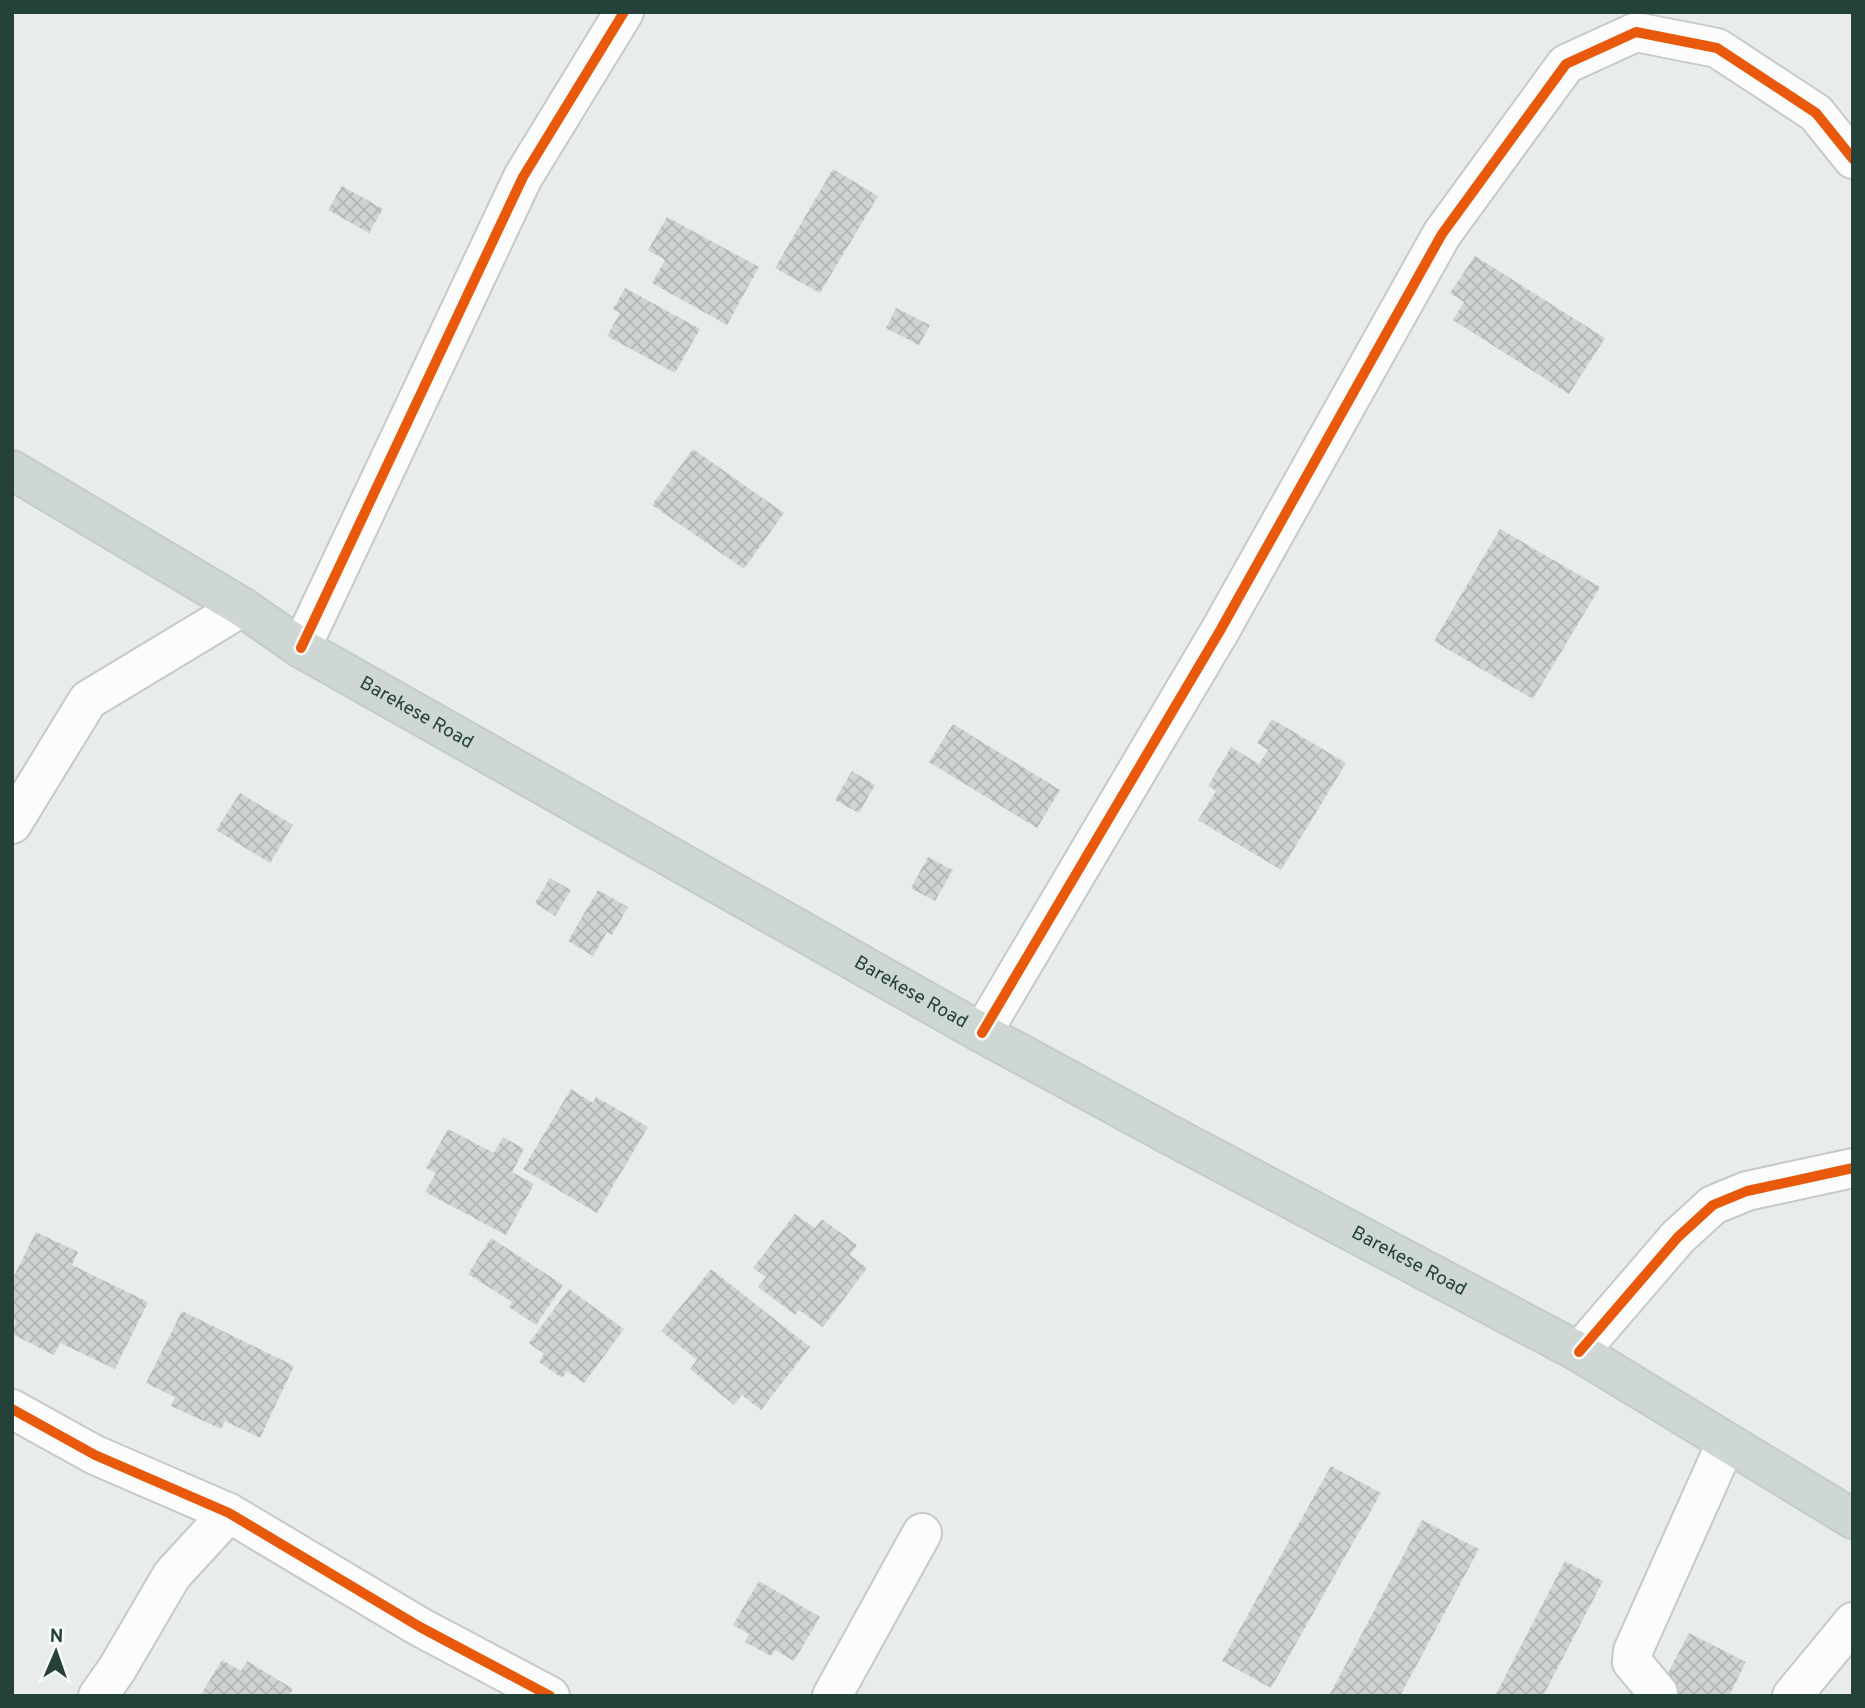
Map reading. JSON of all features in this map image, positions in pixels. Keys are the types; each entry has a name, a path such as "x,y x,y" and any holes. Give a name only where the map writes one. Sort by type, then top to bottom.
{"main road":[{"name":"Barekese Road","path":"12,470 242,607 301,648 982,1032 1182,1142 1580,1352 1853,1519"}],"street":[{"path":"301,648 523,177 624,12"},
{"path":"982,1032 1221,629 1442,234 1566,64 1636,33 1717,48 1816,113 1853,159"},
{"path":"12,824 88,700 242,607"},
{"path":"1580,1352 1678,1237 1713,1205 1748,1191 1853,1168"},
{"path":"12,1409 95,1455 229,1513 420,1627 550,1696"},
{"path":"1658,1693 1632,1662 1633,1651 1726,1443"},
{"path":"98,1696 117,1669 172,1575 229,1513"},
{"path":"832,1696 922,1533"},
{"path":"1792,1696 1853,1622"}],"building":[{"path":"833,169 878,196 820,293 775,268"},
{"path":"342,186 383,209 369,233 328,210"},
{"path":"667,217 759,267 727,325 652,283 665,260 648,250"},
{"path":"1475,256 1605,338 1569,394 1453,320 1464,302 1450,293"},
{"path":"625,288 700,329 675,373 607,336 620,313 613,309"},
{"path":"896,308 930,325 919,345 886,328"},
{"path":"693,449 784,513 744,569 652,505"},
{"path":"1500,529 1600,587 1533,699 1434,641"},
{"path":"1272,719 1346,763 1281,870 1198,820 1216,791 1208,786 1231,747 1259,764 1268,750 1257,743"},
{"path":"953,724 1060,790 1037,828 929,762"},
{"path":"852,771 875,785 859,813 835,800"},
{"path":"240,793 293,825 270,863 216,830"},
{"path":"928,857 953,870 935,901 911,888"},
{"path":"550,878 571,890 555,916 535,903"},
{"path":"598,890 628,907 612,935 607,932 593,956 568,941"},
{"path":"571,1089 593,1103 596,1097 648,1127 597,1213 523,1169"},
{"path":"448,1129 494,1153 503,1137 524,1149 512,1172 534,1184 506,1235 425,1192 436,1173 426,1168"},
{"path":"795,1214 815,1228 822,1219 857,1245 850,1255 867,1268 823,1327 799,1310 795,1315 758,1287 766,1277 753,1268"},
{"path":"36,1232 78,1252 72,1265 148,1302 115,1369 60,1343 54,1355 12,1334 16,1321 12,1319 12,1280"},
{"path":"491,1238 563,1285 536,1325 509,1307 512,1302 468,1274"},
{"path":"711,1269 810,1347 761,1410 742,1395 734,1405 690,1369 697,1360 661,1331"},
{"path":"569,1289 624,1329 584,1383 567,1371 562,1378 539,1362 544,1354 529,1343"},
{"path":"182,1311 294,1366 260,1438 225,1421 221,1429 171,1406 175,1397 146,1383"},
{"path":"1331,1466 1381,1493 1271,1688 1222,1661"},
{"path":"1422,1520 1479,1549 1400,1696 1329,1696"},
{"path":"1565,1561 1603,1581 1543,1696 1495,1696"},
{"path":"759,1581 820,1617 794,1661 775,1650 771,1656 745,1642 749,1634 733,1625"},
{"path":"1689,1633 1746,1662 1729,1696 1656,1696"},
{"path":"222,1660 241,1671 247,1661 293,1689 289,1696 200,1696"}],"cycle path":[{"path":"301,648 523,177 624,12"},
{"path":"982,1033 1221,629 1442,234 1566,64 1636,32 1717,48 1816,113 1853,159"},
{"path":"1579,1352 1678,1237 1713,1205 1747,1191 1853,1168"},
{"path":"12,1409 95,1455 229,1513 420,1627 550,1696"}]}
